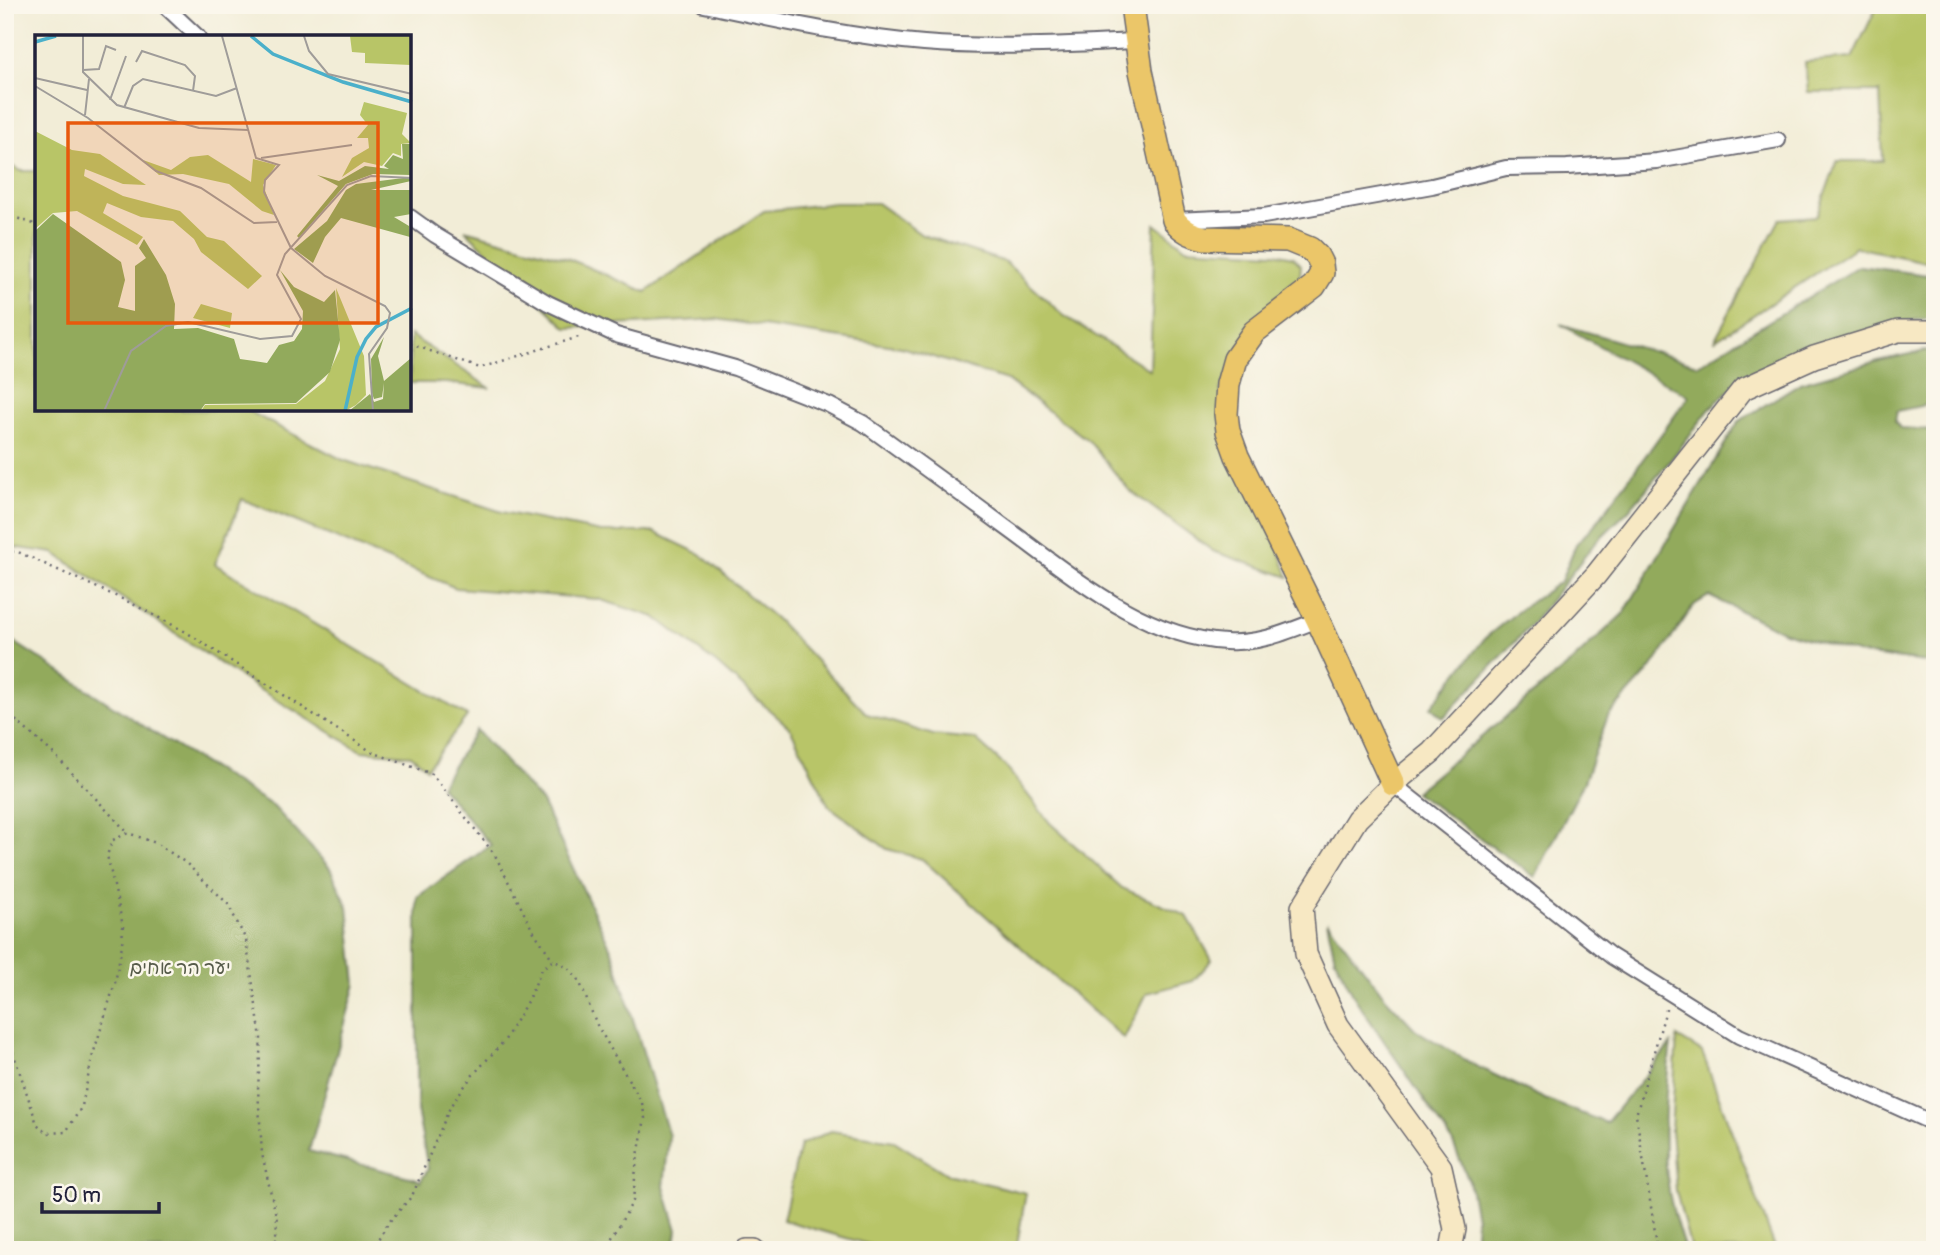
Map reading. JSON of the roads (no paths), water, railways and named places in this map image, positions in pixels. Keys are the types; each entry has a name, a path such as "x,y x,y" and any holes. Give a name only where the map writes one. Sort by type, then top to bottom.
{"main road":[{"path":"1132,5 1144,84 1174,220 1182,230 1205,238 1288,240 1310,249 1321,264 1322,273 1314,286 1254,332 1235,359 1228,384 1228,431 1237,456 1318,620 1392,784"},
{"path":"1451,1250 1455,1229 1441,1167 1338,1025 1306,954 1302,907 1357,819 1392,784 1432,752 1596,575 1744,389 1814,357 1898,331 1935,331"},
{"path":"747,1250 755,1250"}],"street":[{"path":"164,5 196,35"},
{"path":"704,5 820,29 923,43 996,47 1137,41"},
{"path":"1174,220 1264,216 1432,186 1506,168 1657,161 1778,140"},
{"path":"411,218 548,303 602,329 735,368 852,416 1091,589 1163,629 1196,639 1260,641 1318,620"},
{"path":"1392,784 1611,956 1739,1036 1935,1124"}],"park label":[{"name":"יער הר אחים","path":"180,968"}]}
